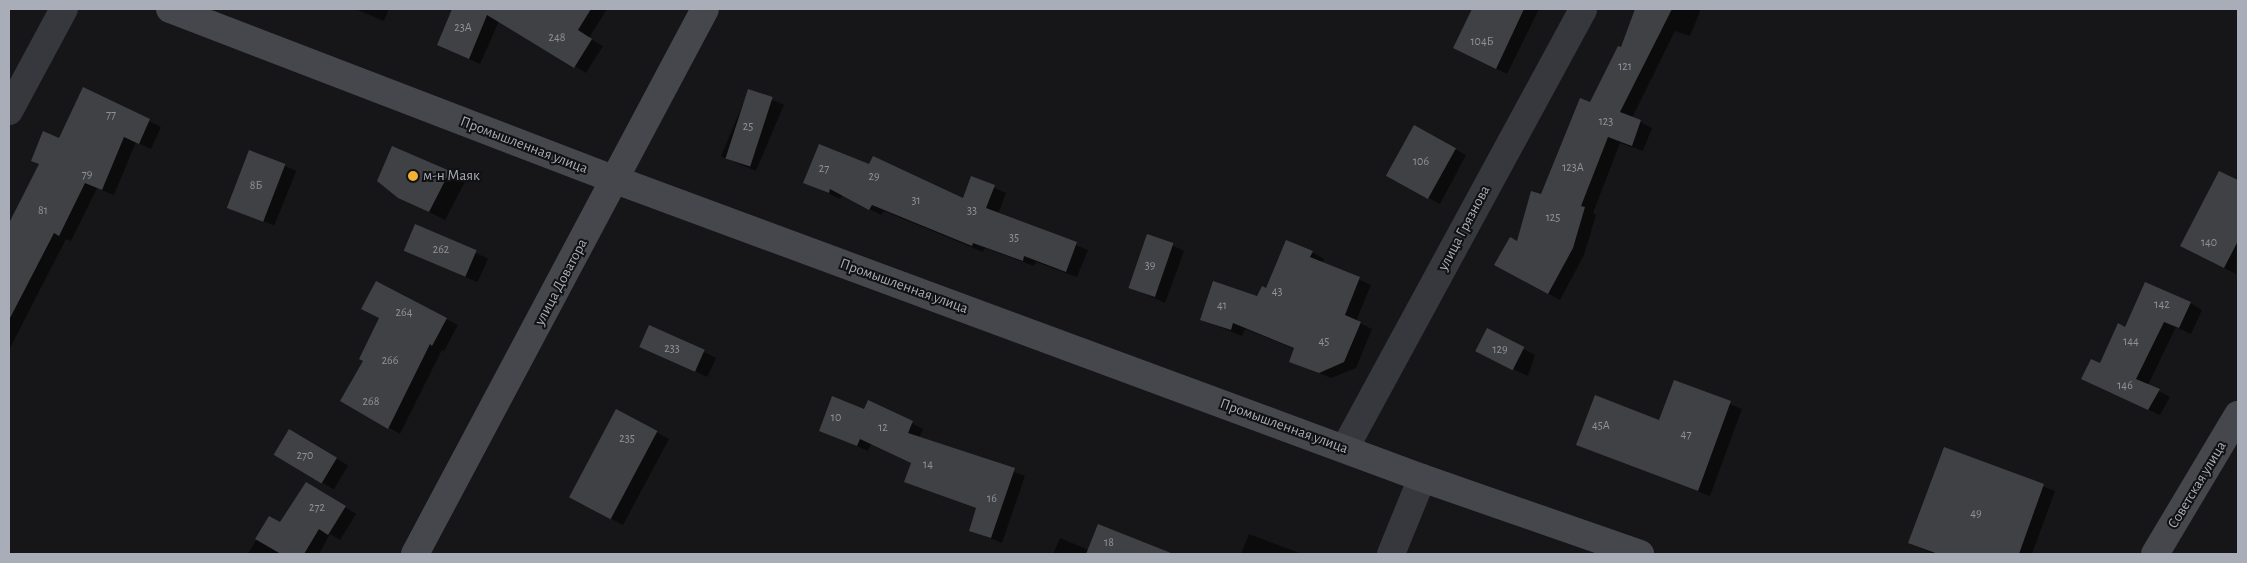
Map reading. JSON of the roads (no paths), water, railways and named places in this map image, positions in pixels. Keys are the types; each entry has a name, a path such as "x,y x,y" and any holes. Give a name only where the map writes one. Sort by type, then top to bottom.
{"main road":[{"name":"Промышленная улица","path":"170,9 616,180 1345,448 1596,546 1640,554"},
{"name":"улица Доватора","path":"415,554 616,180 705,9"},
{"name":"Советская улица","path":"2155,554 2238,415"}],"street":[{"path":"9,112 64,9"},
{"name":"улица Грязнова","path":"1345,448 1583,9"},
{"path":"1391,554 1422,478"}],"place":[{"name":"м-н Маяк","path":"413,176"}]}
